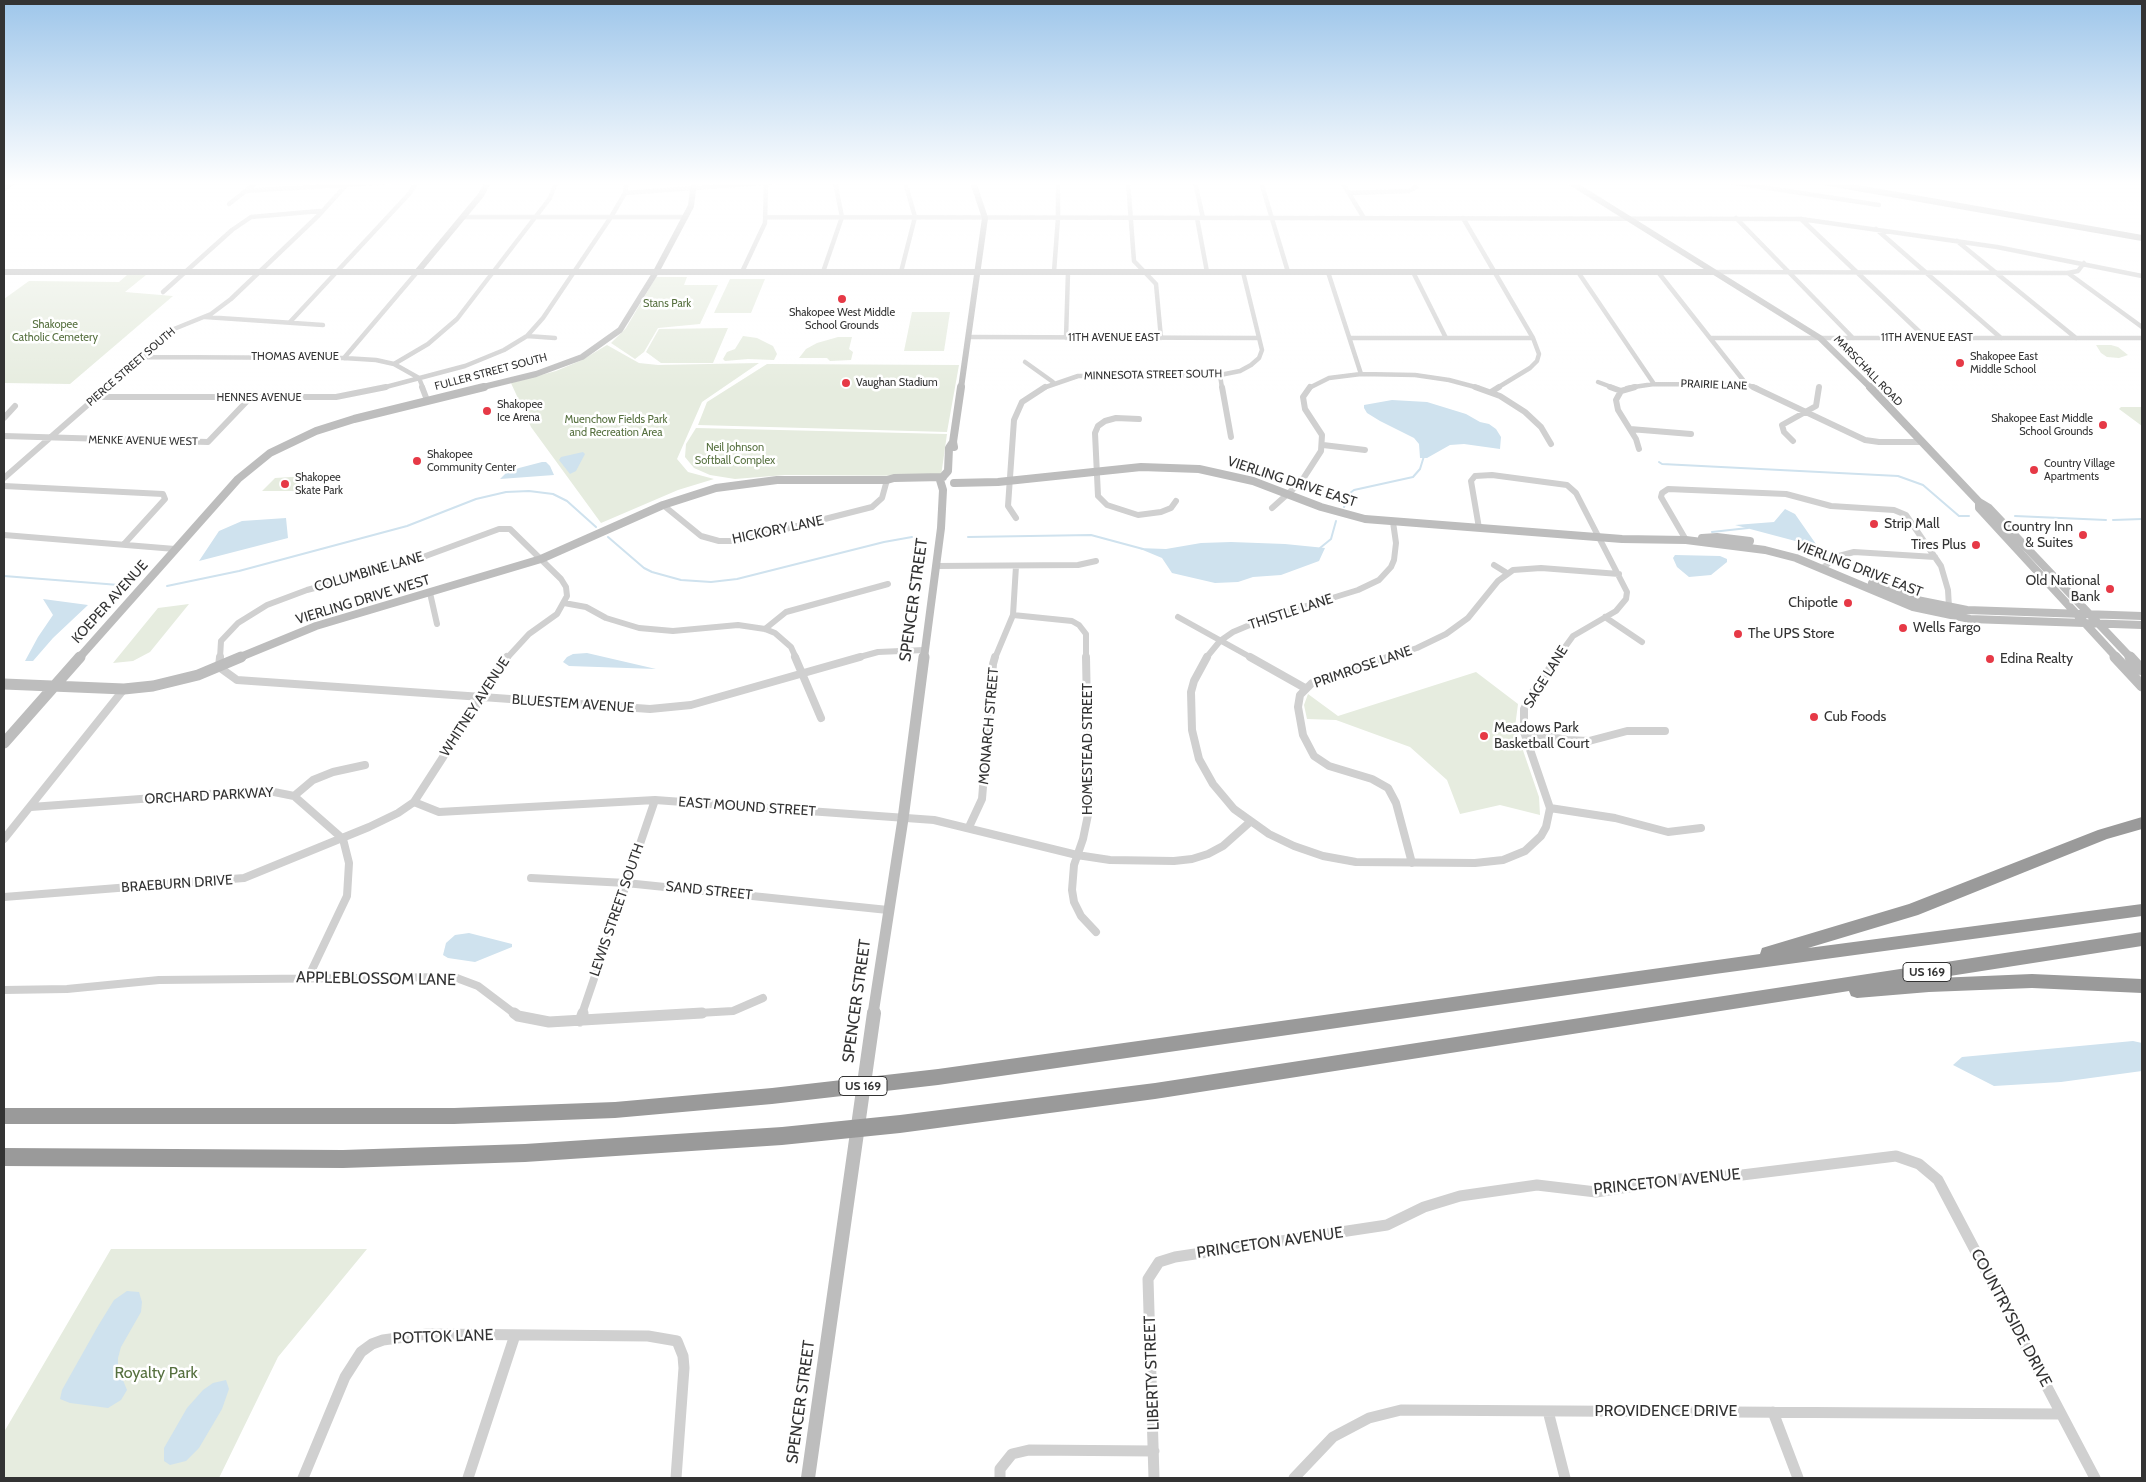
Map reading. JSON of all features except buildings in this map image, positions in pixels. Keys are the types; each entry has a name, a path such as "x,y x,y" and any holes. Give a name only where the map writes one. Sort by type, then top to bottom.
{"highway":[{"path":"1714,967 1806,943 1912,910 2103,834 2142,823"},
{"name":"US 169","path":"4,1116 454,1116 615,1110 742,1099 938,1077 1714,967 2142,910"},
{"name":"US 169","path":"4,1157 353,1158 525,1153 782,1136 900,1124 1156,1091 2142,939"},
{"path":"1712,1005 1929,984 2032,981 2142,986"}],"street":[{"path":"163,292 209,251"},
{"name":"PIERCE STREET SOUTH","path":"4,478 174,328 203,317 231,299 281,251"},
{"path":"290,322 356,251"},
{"path":"344,358 435,251"},
{"path":"394,364 444,332 457,319 510,251"},
{"name":"HENNES AVENUE","path":"96,397 336,398 367,392 465,366 504,350 527,336 543,318 588,251"},
{"name":"FULLER STREET SOUTH","path":"238,479 270,453 316,431 427,400 536,374 582,357 620,330 667,251"},
{"path":"742,272 751,251"},
{"path":"823,272 830,251"},
{"path":"901,272 906,251"},
{"name":"SPENCER STREET","path":"941,528 946,514 948,490 955,481 953,442 981,251"},
{"path":"1054,272 1056,251"},
{"path":"1133,251 1136,264 1156,284 1161,338"},
{"path":"1204,251 1206,272"},
{"path":"1282,251 1288,272"},
{"path":"1483,251 1533,338 1539,354 1537,361 1530,368 1491,392"},
{"name":"MARSCHALL ROAD","path":"1680,251 1820,338 1849,365 1979,502 1989,508 2142,670"},
{"path":"1768,251 1853,338"},
{"path":"1834,251 1926,338"},
{"path":"1902,251 2001,338"},
{"path":"1968,251 2076,338"},
{"path":"2012,251 2084,263 2142,276"},
{"path":"4,272 2068,273 2078,271 2084,263"},
{"path":"1066,338 1068,272"},
{"name":"MINNESOTA STREET SOUTH","path":"1016,518 1009,511 1008,506 1016,413 1028,396 1053,382 1089,375 1220,374 1240,370 1256,361 1262,350 1243,272"},
{"path":"1328,272 1362,374"},
{"path":"1413,272 1446,338"},
{"path":"1578,272 1654,384"},
{"path":"1658,272 1747,385"},
{"path":"2068,273 2142,327"},
{"path":"187,316 193,320"},
{"path":"203,317 323,325"},
{"path":"527,336 555,338"},
{"name":"11TH AVENUE EAST","path":"969,337 1259,338"},
{"path":"1351,338 1533,338"},
{"name":"11TH AVENUE EAST","path":"1711,338 2142,338"},
{"name":"THOMAS AVENUE","path":"142,357 344,358 376,360 394,364 418,378"},
{"path":"1025,362 1053,382"},
{"path":"1220,374 1230,437"},
{"path":"1272,508 1308,473 1323,445 1320,430 1303,405 1304,394 1311,386 1321,380 1336,376 1405,374 1437,378 1491,392 1518,406 1532,417 1551,444"},
{"path":"418,378 427,400"},
{"path":"1598,382 1621,391 1616,400 1616,407 1636,440 1639,450"},
{"name":"PRAIRIE LANE","path":"1621,391 1635,386 1654,384 1747,385 1759,388 1865,440 1922,442"},
{"path":"1793,441 1784,432 1782,425 1816,406 1819,386"},
{"name":"MENKE AVENUE WEST","path":"4,436 48,439 208,442 249,398"},
{"path":"4,418 15,406"},
{"path":"1139,419 1116,418 1105,421 1098,426 1096,433 1098,496 1107,505 1138,515 1154,514 1171,508 1176,501"},
{"path":"1630,429 1691,434"},
{"name":"SPENCER STREET","path":"808,1478 866,1061 903,819 941,528 942,480 948,471 949,448 953,442"},
{"path":"1323,445 1365,450"},
{"name":"VIERLING DRIVE EAST","path":"942,480 948,485 955,481 1010,480 1154,467 1199,469 1240,477 1336,512 1365,519 1599,537 1686,540 1765,550 1824,567 1896,600 1951,612 2002,622 2084,622 2142,625"},
{"name":"SAGE LANE","path":"1480,528 1471,481 1475,476 1492,475 1563,484 1576,493 1625,586 1626,599 1616,611 1580,630 1568,642 1528,701 1523,716 1524,732 1550,808"},
{"name":"KOEPER AVENUE","path":"4,743 238,479"},
{"path":"663,505 716,488 757,481 887,480 893,483 942,480"},
{"name":"HICKORY LANE","path":"663,505 701,536 719,541 738,541 872,507 882,498 887,480"},
{"path":"4,486 163,494 165,499 125,543"},
{"path":"1686,540 1661,498 1662,493 1668,489 1786,494 1831,506 1894,510 1906,515 1936,557 1941,566 1948,590 1951,612 1957,614 1988,612 2089,613 2142,616"},
{"name":"MARSCHALL ROAD","path":"1979,502 1979,508 2142,686"},
{"name":"VIERLING DRIVE WEST","path":"4,684 124,689 153,686 198,675 316,626 541,559 663,505"},
{"name":"THISTLE LANE","path":"1393,522 1396,543 1394,560 1391,567 1379,580 1358,590 1264,619 1232,632 1220,641 1202,662 1194,681 1190,704 1193,737 1199,759 1213,784 1234,809 1250,822 1287,843 1323,856 1356,862 1412,863"},
{"name":"COLUMBINE LANE","path":"219,667 220,641 238,623 266,605 306,590 404,564 499,529 510,529 541,559"},
{"path":"4,535 125,543 176,549"},
{"path":"1824,567 1835,558 1854,552 1936,557"},
{"path":"541,559 561,579 566,587 567,596 564,603 586,607 622,624 654,630 690,631 738,625 765,628 784,639 791,647 821,718"},
{"path":"936,566 1078,566 1096,561"},
{"path":"1494,565 1507,573 1513,570 1530,568 1619,574"},
{"name":"MONARCH STREET","path":"969,827 982,799 995,655 1014,615 1016,566"},
{"name":"PRIMROSE LANE","path":"1412,863 1396,803 1388,788 1372,779 1329,766 1314,756 1309,749 1303,735 1298,707 1300,695 1305,688 1323,678 1418,648 1446,634 1468,618 1498,581 1507,573"},
{"path":"765,628 786,612 888,584"},
{"path":"430,593 437,624"},
{"name":"WHITNEY AVENUE","path":"343,838 398,814 414,802 518,644 557,614 564,603"},
{"name":"HOMESTEAD STREET","path":"1014,615 1072,621 1079,625 1086,634 1089,810 1087,825 1071,878 1073,896 1081,916 1096,932"},
{"path":"1606,616 1642,642"},
{"path":"1178,617 1305,688"},
{"name":"BLUESTEM AVENUE","path":"219,667 237,680 629,708 671,708 700,702 878,652 924,650"},
{"path":"4,839 124,689"},
{"path":"1524,732 1567,740 1589,741 1627,730 1665,731"},
{"path":"294,796 313,780 333,772 365,765"},
{"name":"ORCHARD PARKWAY","path":"30,807 264,790 294,796 343,838"},
{"name":"EAST MOUND STREET","path":"414,802 439,812 655,800 934,820 969,827 1077,855 1110,860 1174,861 1192,859 1208,854 1223,846 1250,822"},
{"name":"LEWIS STREET SOUTH","path":"580,1020 655,800"},
{"path":"1412,863 1475,863 1514,857 1525,851 1541,836 1549,819 1550,808 1616,818 1668,832 1701,828"},
{"path":"308,978 347,896 349,863 343,838"},
{"name":"BRAEBURN DRIVE","path":"4,897 244,878 343,838"},
{"name":"SAND STREET","path":"531,878 626,883 888,910"},
{"name":"APPLEBLOSSOM LANE","path":"4,990 67,989 159,980 454,977 478,986 518,1016 549,1022 733,1011 763,998"},
{"name":"PRINCETON AVENUE","path":"1155,1269 1159,1262 1175,1257 1368,1229 1387,1225 1424,1207 1460,1196 1537,1185 1596,1192 1679,1179 1742,1175 1896,1156 1919,1164"},
{"name":"COUNTRYSIDE DRIVE","path":"1919,1164 1938,1180 2095,1478"},
{"name":"LIBERTY STREET","path":"1154,1478 1148,1279 1155,1269"},
{"name":"POTTOK LANE","path":"303,1478 345,1377 362,1352 372,1344 396,1337 427,1334 648,1336 677,1341 683,1356 684,1368 676,1478"},
{"path":"468,1478 516,1335"},
{"name":"PROVIDENCE DRIVE","path":"1294,1478 1332,1437 1369,1418 1401,1410 2061,1414"},
{"path":"1548,1410 1565,1478"},
{"path":"1773,1412 1798,1478"},
{"path":"1000,1478 1000,1469 1012,1454 1029,1450 1154,1451"}],"green space":[{"name":"Shakopee Catholic Cemetery","path":"127,275 146,275 125,292 173,296 70,384 4,383 4,299 29,281 119,282"},
{"name":"Stans Park","path":"656,277 687,277 684,285 718,285 700,324 658,328 644,352 635,359 611,343 626,328"},
{"path":"730,279 765,279 751,313 714,313"},
{"path":"912,312 950,312 944,351 904,351"},
{"path":"728,328 713,363 661,363 646,352 659,329"},
{"path":"743,336 757,338 773,346 777,354 774,360 748,359 725,361 723,359 727,352 735,349"},
{"path":"838,337 852,337 849,349 853,352 851,360 830,361 827,358 799,358 806,349 817,343"},
{"name":"Muenchow Fields Park and Recreation Area","path":"607,345 639,363 658,365 759,363 702,402 677,459 688,472 714,479 678,490 601,523 531,427 511,383 556,371 582,360"},
{"path":"2096,345 2118,347 2128,355 2119,358 2107,357 2101,353"},
{"name":"Vaughan Stadium","path":"767,364 959,365 947,432 698,425 707,402"},
{"path":"2121,407 2142,407 2142,426 2119,409"},
{"name":"Neil Johnson Softball Complex","path":"696,428 947,434 941,476 785,475 735,479 710,475 694,468 685,457 686,444"},
{"name":"Shakopee Skate Park","path":"307,476 297,491 262,491 275,478"},
{"path":"189,604 150,652 133,661 113,663 158,608"},
{"path":"1476,672 1518,704 1515,727 1539,797 1540,815 1500,805 1460,814 1447,780 1410,747 1336,720 1307,719 1304,705 1308,694 1338,716"},
{"name":"Royalty Park","path":"111,1249 367,1249 278,1357 219,1478 4,1478 4,1432"}],"water":[{"path":"1392,400 1427,402 1466,414 1480,422 1489,424 1496,429 1501,437 1500,449 1464,444 1450,445 1427,458 1420,458 1419,444 1414,438 1380,421 1367,413 1364,408 1364,405"},
{"path":"583,452 585,454 576,471 570,474 559,460 561,457"},
{"path":"546,462 550,466 554,475 500,479 506,473"},
{"path":"1785,509 1795,514 1818,547 1735,525 1774,522"},
{"path":"286,518 288,538 199,561 219,531 242,521"},
{"path":"1231,542 1325,548 1319,561 1281,575 1253,577 1238,582 1215,583 1172,573 1162,558 1138,548 1166,549 1201,543"},
{"path":"1675,555 1720,556 1727,559 1727,562 1711,575 1689,577 1677,567 1673,558"},
{"path":"43,599 88,605 53,638 33,661 25,661 53,615"},
{"path":"587,653 656,669 569,666 563,662 573,654"},
{"path":"469,933 512,944 512,947 475,962 448,958 443,955 446,943 455,935"},
{"path":"2133,1041 2142,1043 2142,1071 2061,1082 1994,1086 1953,1065 1962,1057"},
{"path":"127,1291 139,1292 142,1302 141,1312 121,1347 118,1358 118,1368 127,1390 121,1400 108,1408 70,1403 60,1399 62,1390 114,1300"},
{"path":"226,1380 229,1389 222,1409 199,1448 186,1461 170,1465 164,1461 164,1448 187,1408 203,1390 213,1383"}],"waterway":[{"path":"1344,507 1350,493 1354,490 1413,477 1420,469 1424,456"},
{"path":"1659,462 1662,464 1898,476 1923,485 1959,516 1969,516"},
{"path":"167,586 239,571 407,526 476,499 506,492 529,491 553,494 567,501 596,527"},
{"path":"2015,516 2106,520"},
{"path":"2113,520 2142,519"},
{"path":"1320,548 1331,539 1336,521"},
{"path":"1712,532 1748,528"},
{"path":"968,537 1091,535 1143,549"},
{"path":"608,537 644,568 652,572 681,580 711,582 737,579 884,542 912,537"},
{"path":"4,576 119,585"}],"place":[{"name":"Shakopee West Middle School Grounds","path":"842,299"},
{"name":"Shakopee East Middle School","path":"1960,363"},
{"name":"Vaughan Stadium","path":"846,383"},
{"name":"Shakopee Ice Arena","path":"487,411"},
{"name":"Shakopee East Middle School Grounds","path":"2103,425"},
{"name":"Shakopee Community Center","path":"417,461"},
{"name":"Country Village Apartments","path":"2034,470"},
{"name":"Shakopee Skate Park","path":"285,484"},
{"name":"Strip Mall","path":"1874,524"},
{"name":"Country Inn & Suites","path":"2083,535"},
{"name":"Tires Plus","path":"1976,545"},
{"name":"Old National Bank","path":"2110,589"},
{"name":"Chipotle","path":"1848,603"},
{"name":"Wells Fargo","path":"1903,628"},
{"name":"The UPS Store","path":"1738,634"},
{"name":"Edina Realty","path":"1990,659"},
{"name":"Cub Foods","path":"1814,717"},
{"name":"Meadows Park Basketball Court","path":"1484,736"}]}
